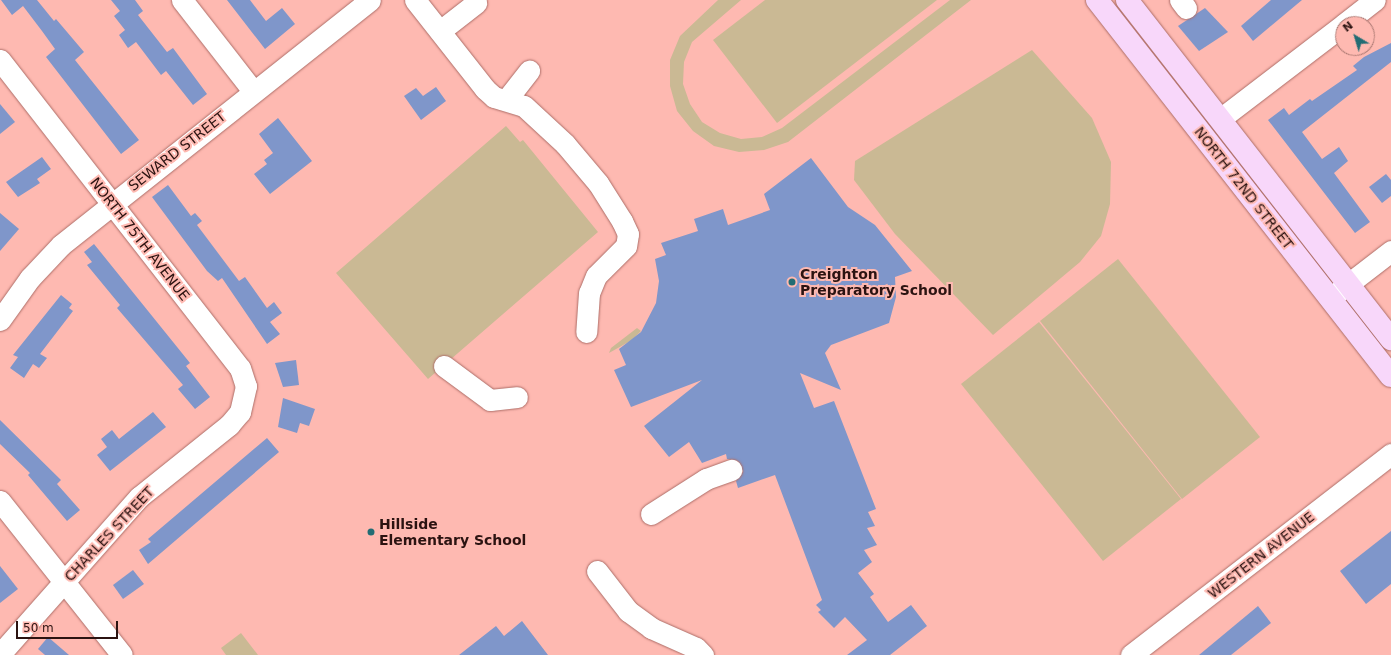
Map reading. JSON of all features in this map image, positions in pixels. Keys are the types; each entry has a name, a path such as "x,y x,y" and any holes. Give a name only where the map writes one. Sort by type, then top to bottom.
{"main road":[{"name":"NORTH 72ND STREET","path":"1097,0 1391,376"},
{"name":"NORTH 72ND STREET","path":"1127,0 1391,339"}],"street":[{"path":"182,0 253,91"},
{"name":"SEWARD STREET","path":"0,320 46,260 112,202 370,0"},
{"path":"415,0 440,31 500,98 524,106 565,144 598,183 628,234 626,246 620,257 596,276 589,294 586,332"},
{"path":"1354,16 1375,0"},
{"path":"440,31 476,3"},
{"path":"1220,119 1335,30"},
{"name":"NORTH 75TH AVENUE","path":"0,60 240,368 245,400 229,425"},
{"path":"500,98 529,71"},
{"path":"1330,298 1391,251"},
{"path":"444,366 490,400 517,397"},
{"name":"CHARLES STREET","path":"0,654 139,497 229,425"},
{"name":"WESTERN AVENUE","path":"1131,655 1391,454"},
{"path":"651,514 706,479 731,470"},
{"path":"0,501 122,655"},
{"path":"597,572 628,611 682,649 703,655"}],"shaded area":[{"path":"718,0 741,0 692,42 684,62 683,84 690,104 702,122 720,133 741,139 762,137 782,128 950,0 971,0 788,142 764,150 739,152 714,146 693,131 677,111 670,86 670,60 680,36"},
{"path":"765,0 937,0 777,123 713,40"},
{"path":"1032,50 1092,118 1111,162 1110,204 1101,236 1080,262 993,335 895,234 854,180 855,161"},
{"path":"506,126 520,142 523,140 598,232 428,379 336,273"},
{"path":"1118,259 1260,437 1182,499 1040,321"},
{"path":"1039,322 1181,499 1103,561 961,384"},
{"path":"637,328 641,331 632,340 609,353 611,348"},
{"path":"241,633 258,655 226,655 221,648"}],"building":[{"path":"1,0 37,0 54,21 56,19 84,52 75,60 139,140 121,154 46,57 55,49 23,6 12,15"},
{"path":"111,0 135,0 143,11 138,15 167,52 173,48 207,94 193,105 166,71 161,75 136,42 128,48 119,35 125,30 114,16 120,11"},
{"path":"227,0 250,0 266,21 282,8 295,24 265,49"},
{"path":"1271,0 1302,0 1253,41 1241,26"},
{"path":"1205,8 1228,32 1199,51 1178,26"},
{"path":"1391,43 1391,62 1302,132 1322,159 1339,147 1348,161 1334,173 1370,222 1355,233 1268,120 1284,108 1289,115 1310,99 1312,101 1357,70 1353,66 1364,57 1375,56 1375,51"},
{"path":"436,87 446,101 421,120 404,96 416,88 423,96"},
{"path":"0,104 15,122 0,134"},
{"path":"278,118 312,161 270,194 254,174 267,164 264,160 273,153 259,134"},
{"path":"42,157 51,169 37,179 40,183 18,197 6,182"},
{"name":"Creighton Preparatory School","path":"811,158 848,207 875,225 912,271 895,277 896,297 889,323 831,345 825,353 841,390 800,373 814,408 834,401 876,509 868,512 875,526 867,528 877,545 864,550 872,562 858,573 874,594 870,597 888,622 911,605 927,626 890,655 847,655 867,640 845,617 834,628 818,612 821,610 816,605 822,600 775,475 738,488 736,481 743,472 738,461 727,459 726,454 702,463 689,442 669,457 644,426 702,380 631,407 614,370 626,365 619,349 641,332 656,303 659,281 655,259 666,255 661,243 698,231 694,219 723,209 728,225 770,210 764,194"},
{"path":"1386,174 1391,180 1391,196 1382,203 1369,187"},
{"path":"168,185 191,216 195,213 202,221 197,225 239,281 245,277 267,308 274,302 282,313 270,322 280,334 267,344 222,278 218,281 207,271 152,197"},
{"path":"0,213 19,229 0,251"},
{"path":"94,244 190,363 186,366 210,397 195,409 178,389 183,385 117,308 120,305 87,265 92,262 84,252"},
{"path":"61,295 72,304 69,308 73,311 40,354 47,358 39,368 33,364 24,378 10,368 18,357 13,355"},
{"path":"296,360 299,385 283,387 275,363"},
{"path":"283,398 315,409 309,426 300,423 297,433 278,427"},
{"path":"153,412 166,427 110,471 97,455 107,447 101,439 112,430 119,439"},
{"path":"0,420 61,480 57,484 80,510 67,521 28,475 30,473 0,444"},
{"path":"267,438 279,452 148,564 139,550 151,542 148,539"},
{"path":"1391,531 1391,584 1366,604 1340,571"},
{"path":"0,566 18,589 0,603"},
{"path":"133,570 144,584 123,599 113,585"},
{"path":"1258,606 1271,623 1231,655 1199,655"},
{"path":"522,621 548,655 459,655 496,626 504,636"},
{"path":"48,637 69,655 45,655 38,649"}],"place":[{"name":"Creighton Preparatory School","path":"792,282"},
{"name":"Hillside Elementary School","path":"371,532"}]}
